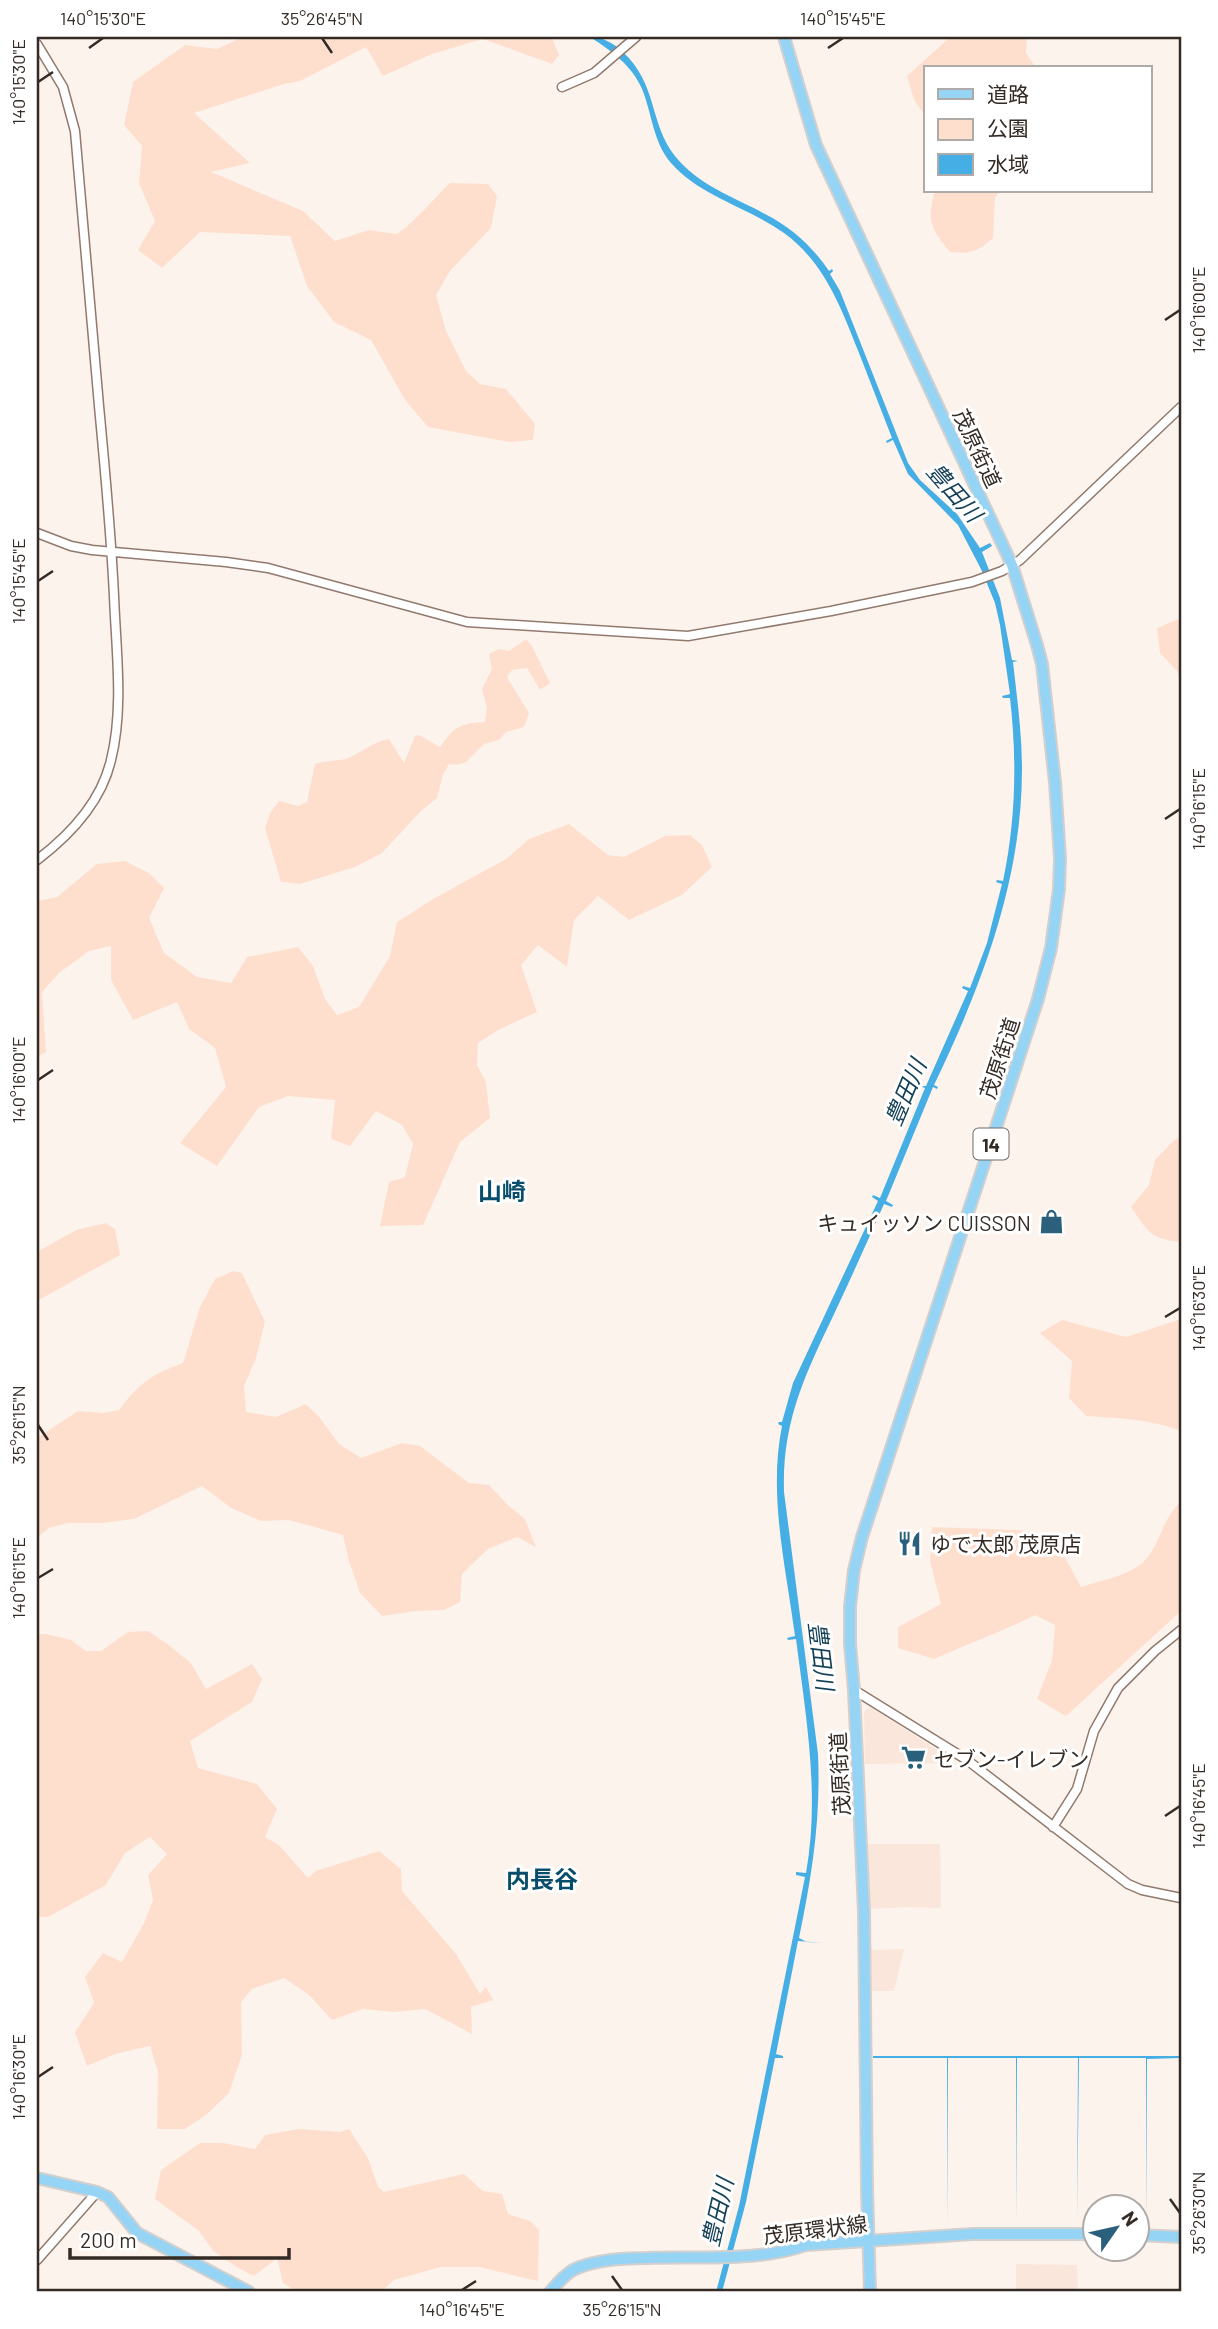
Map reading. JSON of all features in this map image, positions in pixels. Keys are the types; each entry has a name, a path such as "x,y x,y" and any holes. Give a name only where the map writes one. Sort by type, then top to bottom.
{"main road":[{"name":"茂原街道","path":"784,37 816,145 1007,568 1042,664 1060,858 1051,948 1034,1012 862,1537 854,1570 850,1644 855,1690 864,1912 870,2292"},
{"path":"37,2178 97,2192 107,2197 137,2233 248,2292"},
{"name":"茂原環状線","path":"550,2292 561,2279 575,2269 621,2258 745,2256 785,2252 806,2245 973,2234 1082,2234"},
{"path":"1152,2236 1181,2237"}],"street":[{"path":"562,87 608,63 633,39"},
{"path":"37,44 63,87 75,131 112,552 117,688 117,725 104,783 77,825 58,845 37,860"},
{"path":"37,533 71,546 268,569 467,622 662,635 709,634 972,582 1007,568 1020,560 1181,407"},
{"path":"1053,1827 1077,1789 1094,1731 1118,1688 1155,1651 1181,1630"},
{"path":"855,1690 967,1760 1128,1884 1142,1890 1181,1898"},
{"path":"37,2260 97,2192"}],"shaded area":[{"path":"870,1707 939,1751 939,1763 865,1764 864,1712"},
{"path":"867,1844 940,1844 941,1908 870,1909"},
{"path":"904,1949 894,1991 872,1991 871,1950"},
{"path":"1016,2264 1077,2265 1078,2290 1016,2289"}],"green space":[{"path":"243,37 552,38 559,55 552,64 483,39 432,54 383,76 366,47 300,81 194,113 250,163 211,172 303,211 335,241 369,230 397,234 450,183 488,184 497,196 491,228 450,271 436,295 446,331 466,371 480,384 506,389 535,424 533,440 509,442 428,427 405,400 371,340 334,322 307,286 290,236 200,232 162,268 138,250 155,221 139,183 142,146 124,125 133,82 185,45 217,49"},
{"path":"947,37 1027,37 1026,53 1035,66 924,66 924,114 914,100 907,76 948,39"},
{"path":"935,192 999,192 995,198 993,238 973,251 950,252 932,224 931,210"},
{"path":"1181,618 1181,682 1177,671 1160,653 1157,628"},
{"path":"526,639 550,683 540,690 527,668 512,670 507,677 529,713 524,727 506,732 499,740 484,744 466,762 449,764 437,798 420,812 382,853 355,867 300,884 281,882 265,828 270,813 279,801 298,806 307,802 315,764 348,758 389,739 404,763 415,736 419,735 440,747 458,727 485,722 487,708 482,689 492,669 489,654 499,649 509,651"},
{"path":"569,824 608,855 624,857 665,836 690,835 702,845 712,867 682,895 629,920 598,896 574,920 567,967 538,945 521,965 537,1012 500,1029 478,1043 477,1065 486,1082 490,1118 460,1142 423,1225 380,1226 389,1182 405,1177 413,1144 402,1125 376,1111 350,1146 331,1139 335,1100 288,1096 259,1107 217,1166 180,1143 226,1087 215,1048 189,1029 177,1002 133,1020 111,980 111,946 89,951 59,973 42,992 46,1052 37,1057 37,901 57,897 97,864 125,861 149,873 164,888 149,918 164,953 197,977 231,983 247,957 298,947 313,966 325,999 337,1015 359,1007 390,956 397,922 506,859 529,839"},
{"path":"1181,1137 1181,1242 1162,1239 1151,1233 1131,1207 1149,1185 1155,1160 1174,1140"},
{"path":"106,1223 115,1229 120,1255 37,1301 37,1252 76,1230"},
{"path":"233,1271 242,1273 265,1322 256,1358 244,1386 246,1412 276,1417 306,1404 339,1444 361,1458 402,1443 420,1446 469,1483 489,1485 525,1519 536,1547 517,1537 488,1549 462,1574 460,1602 444,1610 382,1616 360,1593 343,1535 289,1520 261,1521 231,1508 202,1486 134,1519 68,1523 49,1528 37,1538 37,1438 78,1411 103,1413 119,1410 147,1380 183,1363 200,1307 215,1279"},
{"path":"1181,1319 1181,1431 1122,1418 1086,1416 1069,1398 1072,1361 1040,1333 1062,1320 1126,1337"},
{"path":"1181,1502 1181,1611 1066,1716 1037,1699 1052,1660 1055,1625 1035,1615 934,1659 898,1648 898,1627 941,1604 930,1561 932,1527 1018,1530 1053,1535 1081,1587 1116,1577 1141,1564 1152,1551 1170,1515"},
{"path":"148,1631 191,1663 206,1689 252,1664 262,1679 252,1702 190,1741 198,1768 257,1784 277,1809 265,1837 279,1845 308,1878 316,1871 379,1851 401,1869 402,1891 456,1954 480,1994 486,1987 493,2000 471,2007 472,2034 425,2009 394,2012 363,2009 332,2020 309,1995 284,1978 252,1989 241,2002 242,2055 229,2093 206,2115 185,2129 157,2129 158,2072 150,2046 115,2054 87,2066 75,2032 94,2003 85,1977 103,1953 122,1962 144,1923 153,1900 148,1875 167,1854 150,1837 125,1853 106,1885 48,1917 37,1917 37,1634 71,1640 86,1651 101,1651 128,1632"},
{"path":"299,2129 340,2132 349,2129 368,2158 378,2187 384,2192 464,2174 483,2191 502,2194 508,2214 530,2221 539,2230 538,2281 479,2267 441,2267 394,2280 381,2292 298,2292 283,2283 277,2258 254,2276 213,2251 199,2231 155,2199 161,2170 200,2143 223,2143 255,2149 265,2135"}],"water":[{"path":"590,37 612,43 634,65 648,91 667,143 684,166 717,190 784,225 809,246 829,271 832,269 830,274 840,291 908,463 920,480 957,514 980,548 990,543 992,546 982,552 1000,598 1012,660 1018,661 1013,662 1021,742 1020,811 1015,852 996,932 968,1009 934,1085 938,1087 933,1087 886,1201 893,1205 884,1204 814,1357 791,1420 784,1466 784,1492 818,1754 817,1824 799,1938 806,1942 798,1941 776,2054 783,2058 775,2058 746,2202 722,2292 716,2292 739,2206 805,1877 796,1875 796,1872 806,1873 812,1814 810,1756 796,1639 787,1638 795,1636 780,1531 777,1478 782,1426 778,1424 782,1422 793,1383 878,1201 872,1197 873,1195 880,1198 925,1088 920,1086 926,1086 968,991 962,988 970,988 987,943 1002,884 996,882 1003,881 1011,835 1014,744 1010,698 1002,696 1010,694 995,603 958,525 908,474 893,440 887,443 886,441 892,438 830,287 810,258 784,233 696,185 671,163 660,146 638,80 620,59"},
{"path":"1181,2056 1147,2059 1147,2192 1146,2058 1079,2058 1077,2222 1078,2058 1017,2058 1016,2222 1016,2058 948,2058 947,2225 947,2058 873,2058"}],"place":[{"name":"キュイッソン CUISSON","path":"1051,1222"},
{"name":"ゆで太郎 茂原店","path":"910,1543"},
{"name":"セブン-イレブン","path":"914,1758"}],"district":[{"name":"山崎","path":"502,1190"},
{"name":"内長谷","path":"542,1878"}],"water label":[{"name":"豊田川","path":"955,492"},
{"name":"豊田川","path":"905,1092"},
{"name":"豊田川","path":"822,1656"},
{"name":"豊田川","path":"717,2212"}]}
